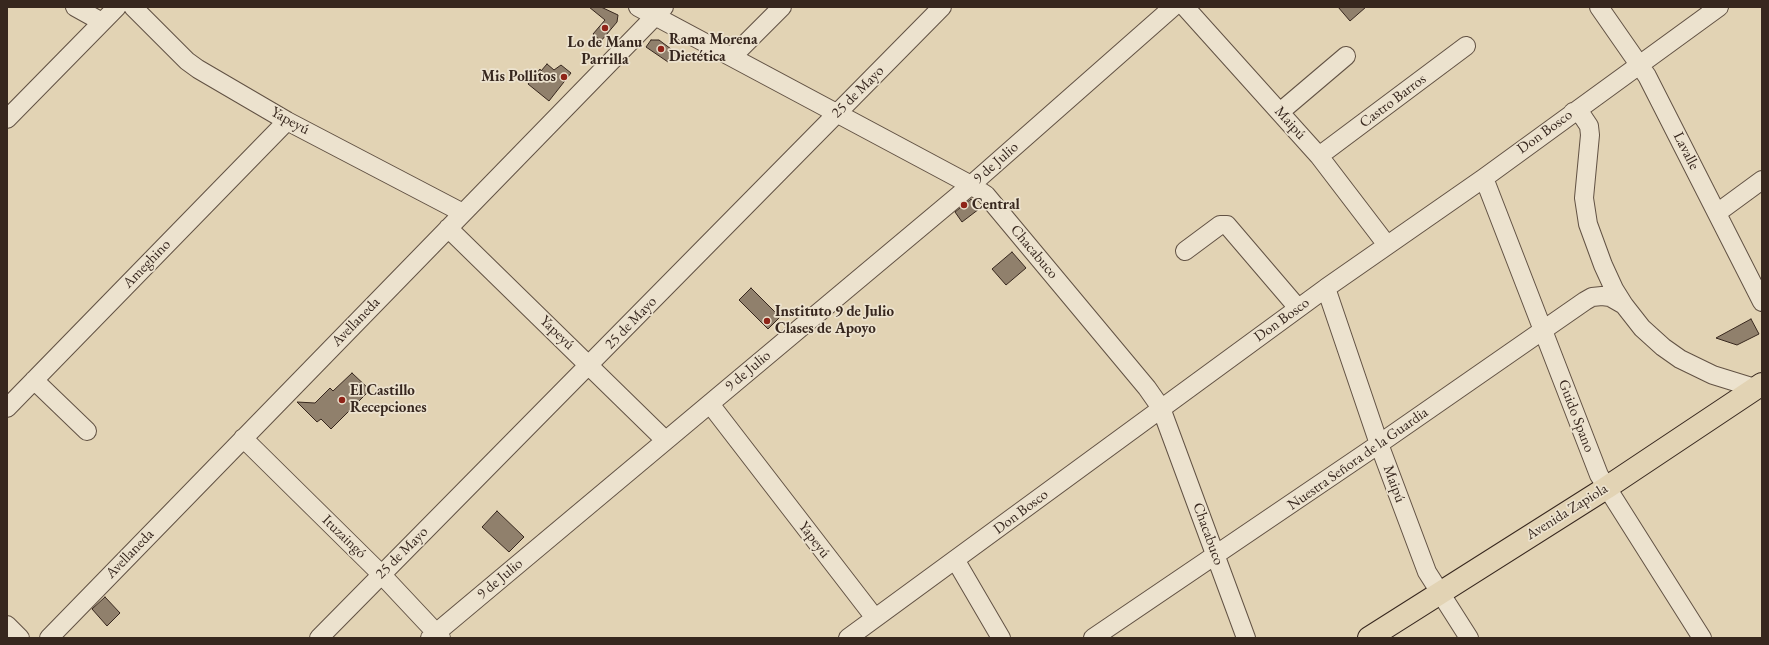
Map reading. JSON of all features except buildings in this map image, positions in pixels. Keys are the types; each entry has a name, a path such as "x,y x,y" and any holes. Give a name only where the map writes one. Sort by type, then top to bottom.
{"main road":[{"name":"Avenida Zapiola","path":"1370,638 1444,600 1606,488 1759,386"}],"street":[{"path":"75,7 102,22"},
{"path":"7,119 117,7"},
{"name":"Yapeyú","path":"133,7 187,61 287,121 463,213"},
{"name":"Chacabuco","path":"638,7 660,12 732,58 971,184 986,195 1147,388 1161,408 1246,638"},
{"path":"732,58 782,7"},
{"name":"25 de Mayo","path":"319,638 942,7"},
{"name":"9 de Julio","path":"436,636 665,440 710,404 971,184 1173,7"},
{"name":"Maipú","path":"1185,7 1319,156 1387,245"},
{"name":"Lavalle","path":"1598,7 1640,63 1762,302"},
{"name":"Don Bosco","path":"848,638 1298,308 1484,178 1604,89 1719,7"},
{"name":"Avellaneda","path":"49,638 660,12"},
{"name":"Castro Barros","path":"1319,156 1466,46"},
{"path":"1280,112 1346,56"},
{"path":"1604,89 1590,135 1585,177 1585,212 1603,265 1614,289 1624,305 1642,328 1680,359 1713,375 1759,386"},
{"path":"1573,112 1581,114 1586,120 1590,135"},
{"name":"Ameghino","path":"7,408 287,121"},
{"name":"Guido Spano","path":"1484,178 1598,475 1702,638"},
{"path":"1717,213 1762,180"},
{"path":"1185,251 1220,225 1227,225 1298,308"},
{"name":"Yapeyú","path":"448,228 590,365 665,440"},
{"name":"Maipú","path":"1326,288 1379,444 1427,572 1469,638"},
{"name":"Nuestra Señora de la Guardia","path":"1093,638 1216,556 1592,297 1610,297 1624,305"},
{"path":"34,380 87,431"},
{"name":"Yapeyú","path":"710,404 875,618"},
{"name":"Ituzaingó","path":"243,438 381,574 436,636"},
{"path":"956,560 1001,638"},
{"path":"7,625 20,638"}],"place":[{"name":"Lo de Manu Parrilla","path":"605,28"},
{"name":"Rama Morena Dietética","path":"661,49"},
{"name":"Mis Pollitos","path":"564,77"},
{"name":"Central","path":"964,205"},
{"name":"Instituto 9 de Julio Clases de Apoyo","path":"767,321"},
{"name":"El Castillo Recepciones","path":"342,400"}]}
